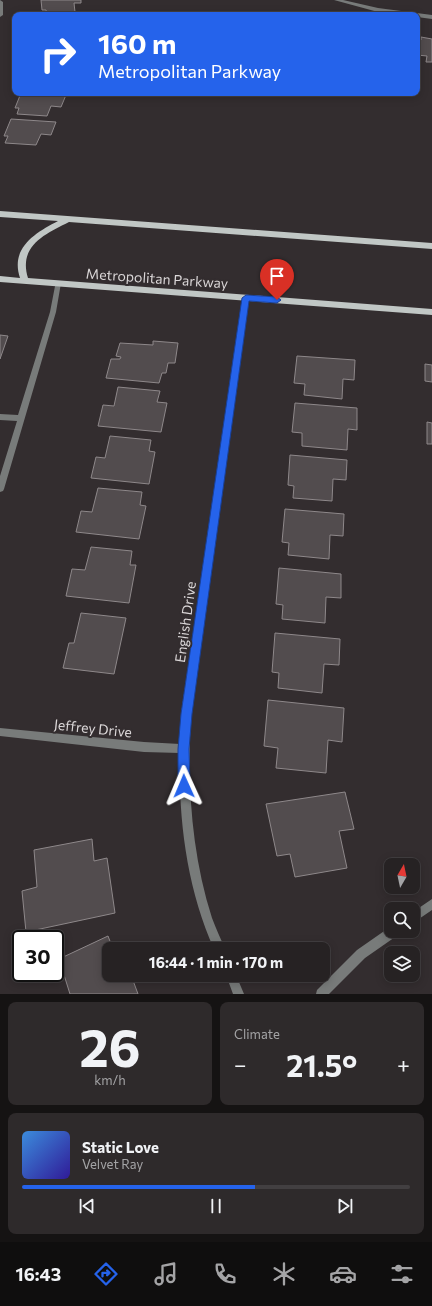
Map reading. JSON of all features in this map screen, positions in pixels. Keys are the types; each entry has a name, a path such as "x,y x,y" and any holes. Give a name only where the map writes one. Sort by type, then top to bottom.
{"main road":[{"path":"0,214 432,246"},
{"path":"25,280 21,269 22,259 26,248 34,239 45,231 68,219"},
{"name":"Metropolitan Parkway","path":"0,279 432,312"}],"street":[{"path":"337,0 392,12"},
{"path":"0,2 0,15"},
{"path":"420,16 432,17"},
{"path":"0,489 53,312 58,283"},
{"name":"English Drive","path":"217,942 206,915 191,848 184,786 184,749 186,714 246,298"},
{"path":"0,417 21,418"},
{"name":"Jeffrey Drive","path":"0,732 144,747 184,749"},
{"path":"420,913 432,904"},
{"path":"321,994 361,954 384,938"},
{"path":"234,982 239,994"}],"building":[{"path":"41,0 81,0 81,3 74,3 75,12 46,12 46,10 42,10"},
{"path":"421,37 432,39 432,62 426,62 427,56 420,55"},
{"path":"20,96 66,96 61,107 51,106 47,116 17,114 19,108 15,108"},
{"path":"11,119 56,122 51,135 41,134 36,145 5,143 8,136 4,136"},
{"path":"0,335 8,336 0,359"},
{"path":"153,341 178,343 175,363 168,363 166,373 162,373 159,383 106,378 111,359 120,359 121,357 116,356 120,343 153,345"},
{"path":"297,356 355,360 354,380 343,379 342,399 304,395 305,384 294,383"},
{"path":"425,364 432,365 432,382 425,381"},
{"path":"118,387 160,391 157,402 167,403 161,432 98,426 103,405 114,406"},
{"path":"295,403 357,408 357,430 348,429 347,450 302,446 302,433 292,432"},
{"path":"427,422 432,423 432,444 427,444"},
{"path":"110,436 151,440 149,451 155,452 149,484 91,478 96,457 105,458"},
{"path":"290,455 347,460 346,480 333,479 332,501 293,498 294,486 288,485"},
{"path":"98,488 142,492 140,505 146,506 139,539 76,532 81,511 92,512"},
{"path":"285,509 344,514 343,536 330,535 329,559 288,555 289,543 282,542"},
{"path":"91,547 132,551 130,565 136,565 129,603 66,596 72,569 85,570"},
{"path":"279,568 341,574 341,598 326,597 325,623 282,619 283,605 276,604"},
{"path":"81,613 126,618 114,674 63,668 69,643 74,643"},
{"path":"275,633 340,639 339,665 324,664 322,693 278,688 279,673 272,672"},
{"path":"268,700 344,708 342,742 328,740 326,773 276,768 278,748 264,746"},
{"path":"345,792 354,829 339,831 347,868 295,877 290,854 277,856 266,804"},
{"path":"92,839 94,861 107,858 115,913 35,930 26,930 22,891 37,887 34,850"},
{"path":"108,936 110,942 102,942 102,982 134,982 138,994 70,994 64,975 64,957"}],"route":[{"path":"184,786 186,714 246,298 277,300"}]}
